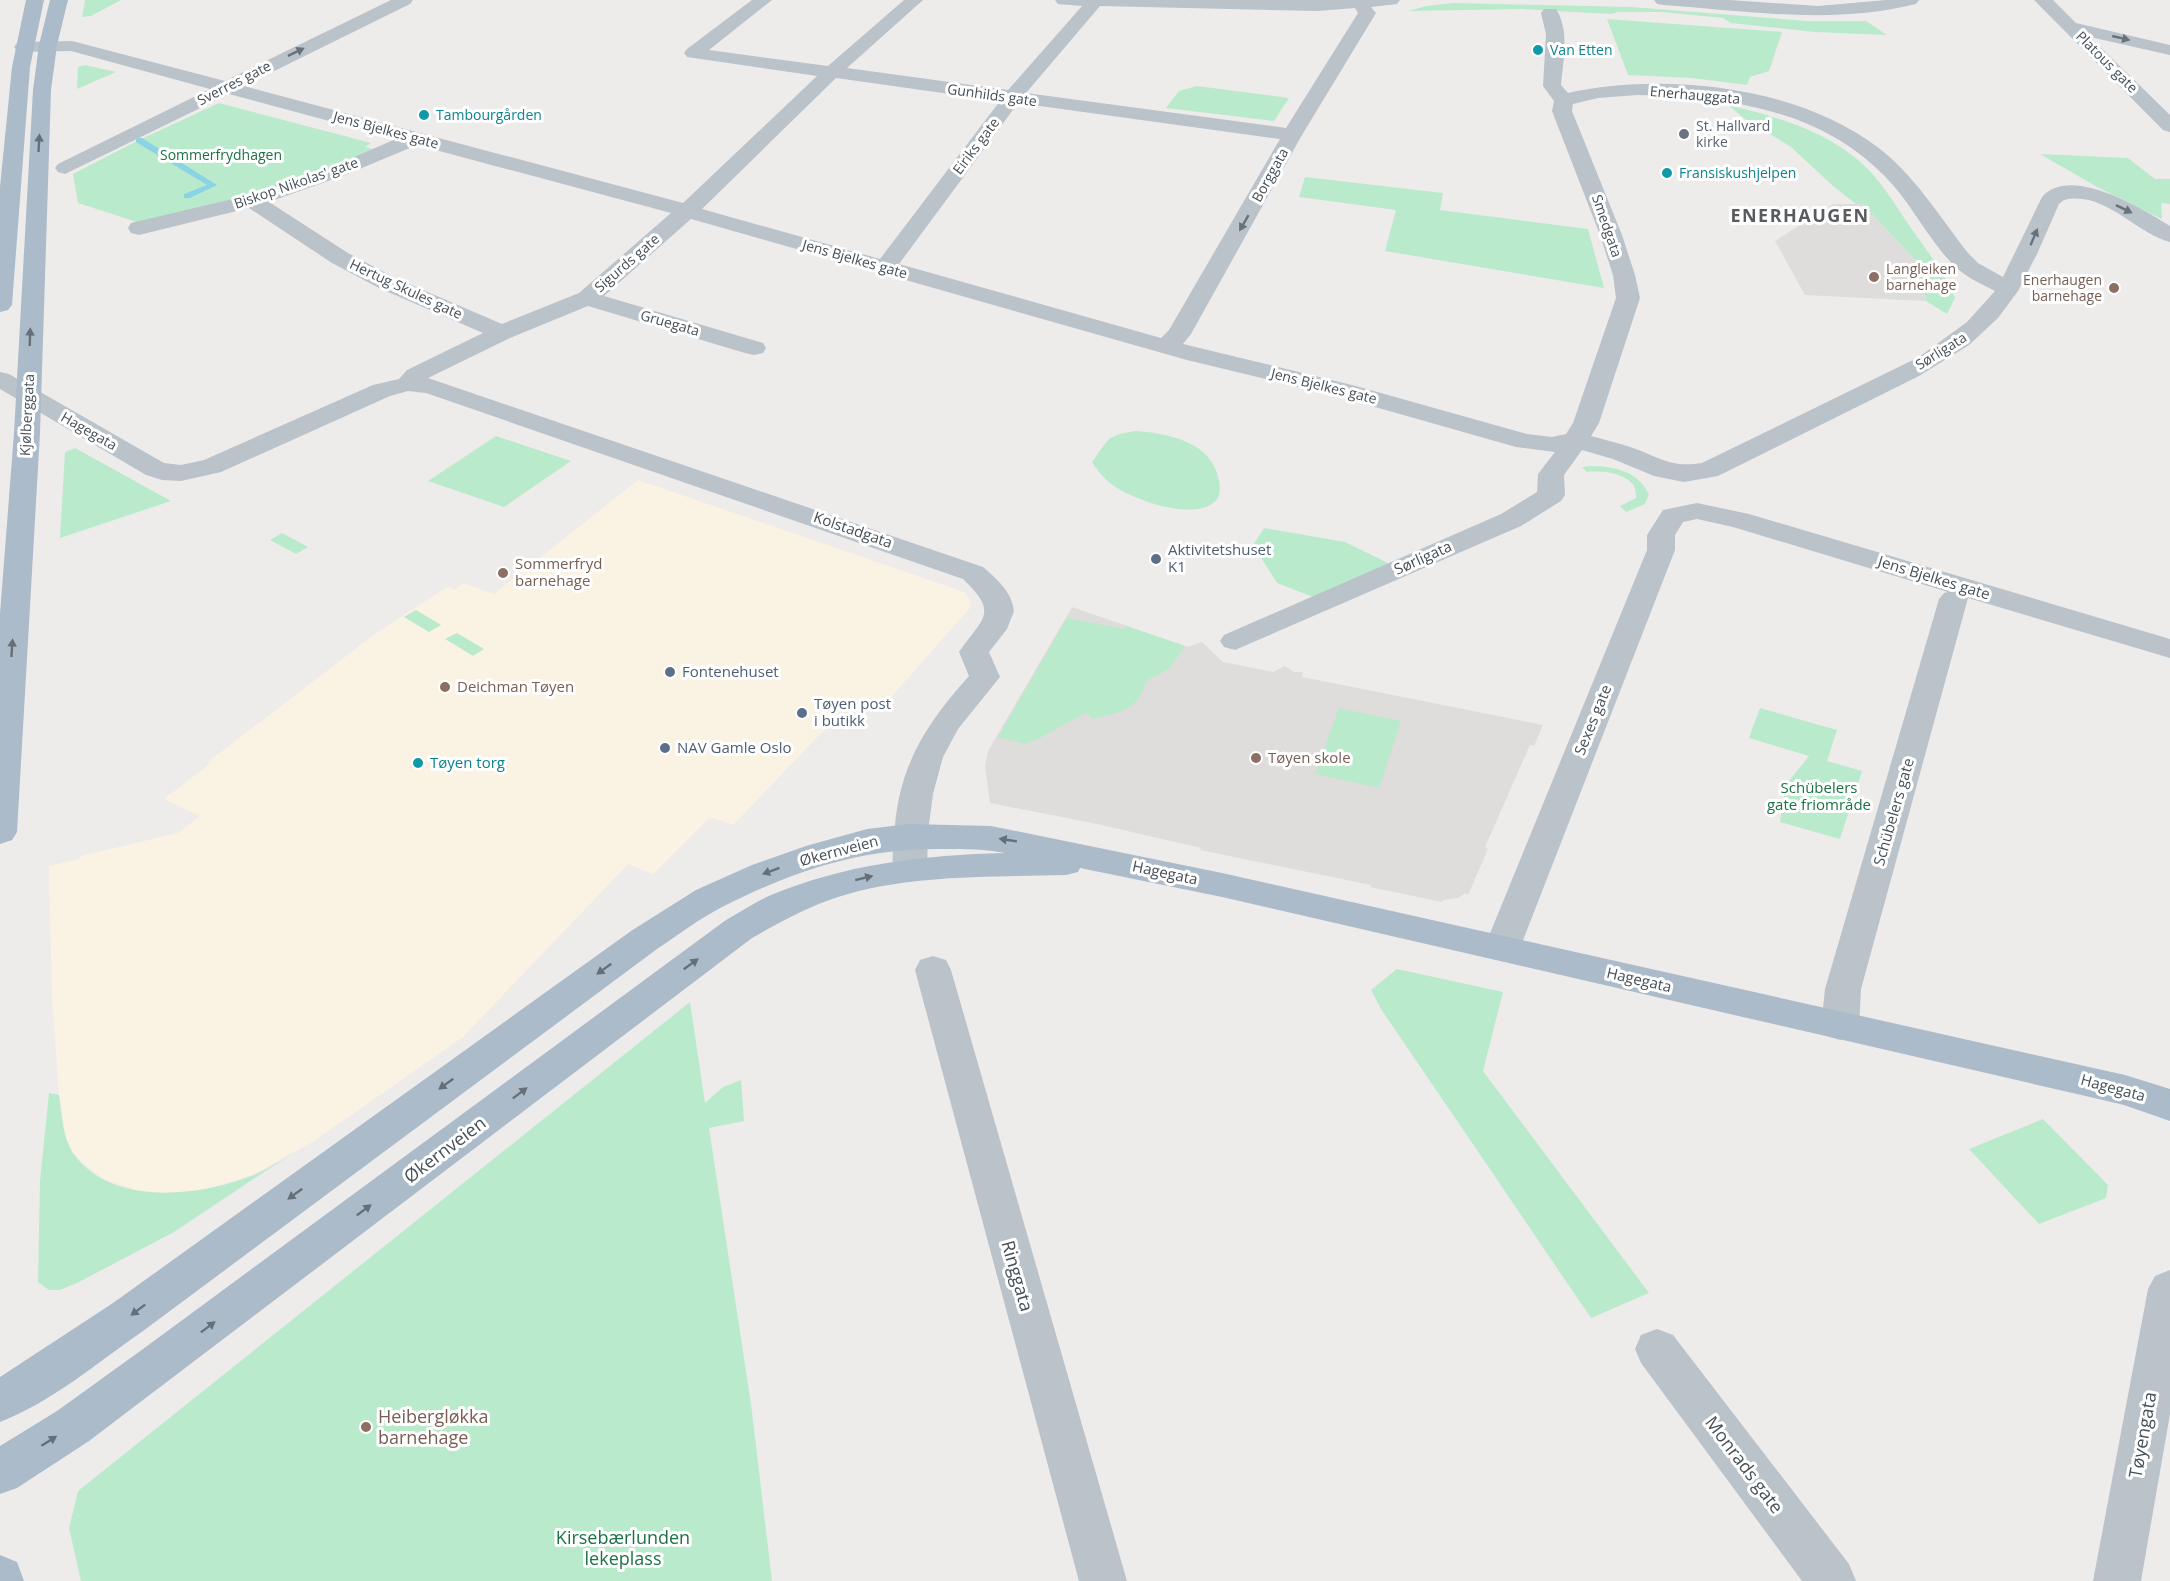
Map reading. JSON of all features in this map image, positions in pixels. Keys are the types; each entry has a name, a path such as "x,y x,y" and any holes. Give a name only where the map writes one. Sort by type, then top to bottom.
{"main road":[{"path":"0,305 4,199 23,47 35,0"},
{"name":"Kjølberggata","path":"0,832 28,396 37,160 48,45 59,0"},
{"name":"Økernveien","path":"0,1401 54,1368 128,1317 530,1022 644,940 708,899 764,874 818,854 867,841 909,853"},
{"name":"Hagegata","path":"909,853 1106,861 1502,948 2106,1086 2170,1105"},
{"name":"Økernveien","path":"0,1472 73,1426 159,1363 739,929 781,905 832,886 874,876 909,853"}],"street":[{"name":"Sverres gate","path":"65,168 404,0"},
{"name":"Gunhilds gate","path":"763,0 693,53 1292,135"},
{"name":"Sigurds gate","path":"181,473 221,462 371,394 408,384 416,375 502,333 587,298 687,211 832,72 914,0"},
{"path":"1064,0 1318,6 1391,0"},
{"path":"1663,0 1821,11 1870,8 1910,0"},
{"name":"Platous gate","path":"2043,0 2170,126"},
{"name":"Eiriks gate","path":"885,267 1012,98 1095,1"},
{"name":"Borggata","path":"1166,346 1179,334 1292,135 1367,13 1361,4"},
{"name":"Smedgata","path":"1550,13 1555,34 1552,86 1564,100 1562,111 1611,235 1624,275 1628,298 1586,423 1574,440"},
{"path":"2072,27 2170,50"},
{"name":"Jens Bjelkes gate","path":"23,47 72,46 687,211 1166,346 1347,391 1525,441 1552,445 1574,440 1622,453 1663,470 1684,474"},
{"name":"Enerhauggata","path":"1564,100 1580,95 1622,91 1701,92 1755,101 1811,117 1851,137 1882,160 1960,258 1977,272 2007,288"},
{"name":"Biskop Nikolas' gate","path":"139,228 252,201 338,171 415,138"},
{"name":"Sørligata","path":"1684,474 1709,470 1939,355 1960,342 1979,325 2007,288 2027,254 2049,204 2057,195 2075,192 2097,197 2140,217 2170,235"},
{"name":"Hertug Skules gate","path":"252,201 340,258 387,283 502,333"},
{"name":"Gruegata","path":"587,298 754,348"},
{"name":"Hagegata","path":"0,379 156,470 181,473"},
{"name":"Kolstadgata","path":"408,384 419,384 443,390 923,554 973,573 994,591 999,600 999,619 974,652 985,677 945,724 933,748 915,795 909,853"},
{"name":"Sørligata","path":"1236,642 1512,519 1551,495 1551,474 1563,462 1574,440"},
{"name":"Jens Bjelkes gate","path":"1697,511 1739,520 2170,649"},
{"name":"Sexes gate","path":"1502,948 1661,550 1661,535 1673,516 1697,511"},
{"path":"1869,573 2170,664"},
{"name":"Schübelers gate","path":"1840,1026 1843,989 1954,599"},
{"name":"Ringgata","path":"933,970 1103,1581"},
{"name":"Tøyengata","path":"2117,1581 2170,1289"},
{"name":"Monrads gate","path":"1657,1349 1832,1581"}],"shaded area":[{"path":"1833,204 1863,204 1917,262 1926,301 1805,295 1775,241"},
{"path":"638,480 964,592 971,601 970,608 877,713 849,704 733,825 710,817 653,874 628,864 463,1037 314,1141 255,1174 200,1191 164,1193 136,1190 104,1179 84,1164 74,1154 66,1138 59,1095 52,996 49,866 178,833 200,816 164,799 210,764 208,762 375,634 447,587 455,590 464,583 494,594"},
{"name":"Tøyen skole","path":"1072,607 1188,647 1202,642 1223,662 1273,672 1285,666 1294,672 1303,672 1302,677 1543,725 1534,746 1530,745 1485,847 1488,849 1468,895 1465,893 1458,898 1442,902 1200,850 1201,848 1097,824 990,803 985,766 988,751"}],"green space":[{"path":"85,0 121,0 91,16 82,17"},
{"path":"1454,3 1631,7 1807,21 1866,21 1887,35 1815,32 1731,23 1723,18 1662,12 1611,14 1521,9 1409,11 1426,6"},
{"path":"1607,19 1782,32 1769,71 1750,77 1747,85 1692,78 1628,75"},
{"path":"86,65 116,72 77,89 78,67"},
{"path":"1197,86 1289,98 1274,121 1166,108 1179,91"},
{"name":"Sommerfrydhagen","path":"219,103 371,143 365,147 377,150 290,184 140,223 78,203 73,174"},
{"path":"1728,105 1780,119 1813,132 1844,149 1866,167 1887,192 1946,279 1955,298 1947,314 1926,301 1917,262 1863,204 1856,204 1791,147 1745,119"},
{"path":"2040,154 2128,158 2155,179 2170,179 2170,204 2161,203 2162,219 2099,188"},
{"path":"1305,177 1443,193 1440,210 1588,229 1604,288 1385,251 1396,210 1299,197"},
{"path":"1135,431 1174,437 1187,442 1208,457 1219,481 1217,499 1208,506 1197,509 1168,507 1139,499 1109,483 1092,462 1105,443 1113,437"},
{"path":"496,436 571,461 504,507 428,481"},
{"path":"75,448 171,501 60,538 65,452"},
{"path":"1582,467 1607,467 1632,475 1649,494 1645,504 1626,512 1620,506 1636,498 1632,484 1619,475 1587,472"},
{"path":"1264,528 1345,542 1390,564 1313,597 1277,583 1253,545"},
{"path":"282,533 308,547 296,554 270,540"},
{"path":"416,610 441,625 429,632 404,617"},
{"path":"1067,618 1124,629 1126,626 1185,646 1169,669 1146,681 1139,698 1127,709 1093,719 1086,713 1024,744 998,737"},
{"path":"457,633 484,649 473,656 445,639"},
{"path":"1339,708 1401,721 1379,788 1315,774"},
{"name":"Schübelers gate friområde","path":"1760,708 1837,730 1827,761 1862,771 1840,839 1780,822 1785,786 1809,756 1749,738"},
{"path":"1397,969 1503,992 1483,1071 1649,1293 1591,1318 1381,1009 1371,990"},
{"name":"Kirsebærlunden lekeplass","path":"690,1002 705,1103 723,1087 741,1080 744,1121 709,1128 751,1404 772,1581 81,1581 69,1528 78,1491"},
{"path":"49,1093 59,1095 65,1132 73,1153 90,1171 110,1183 133,1190 183,1192 209,1188 254,1175 294,1152 174,1232 79,1282 60,1290 49,1290 38,1282 40,1181"},
{"path":"2043,1119 2108,1185 2106,1198 2039,1224 1969,1149"}],"waterway":[{"path":"139,140 213,185 187,196"}],"place":[{"name":"Van Etten","path":"1538,50"},
{"name":"Tambourgården","path":"424,115"},
{"name":"St. Hallvard kirke","path":"1684,134"},
{"name":"Fransiskushjelpen","path":"1667,173"},
{"name":"Langleiken barnehage","path":"1874,277"},
{"name":"Enerhaugen barnehage","path":"2114,288"},
{"name":"Aktivitetshuset K1","path":"1156,559"},
{"name":"Sommerfryd barnehage","path":"503,573"},
{"name":"Fontenehuset","path":"670,672"},
{"name":"Deichman Tøyen","path":"445,687"},
{"name":"Tøyen post i butikk","path":"802,713"},
{"name":"NAV Gamle Oslo","path":"665,748"},
{"name":"Tøyen skole","path":"1256,758"},
{"name":"Tøyen torg","path":"418,763"},
{"name":"Heibergløkka barnehage","path":"366,1427"}],"district":[{"name":"ENERHAUGEN","path":"1800,216"}]}
